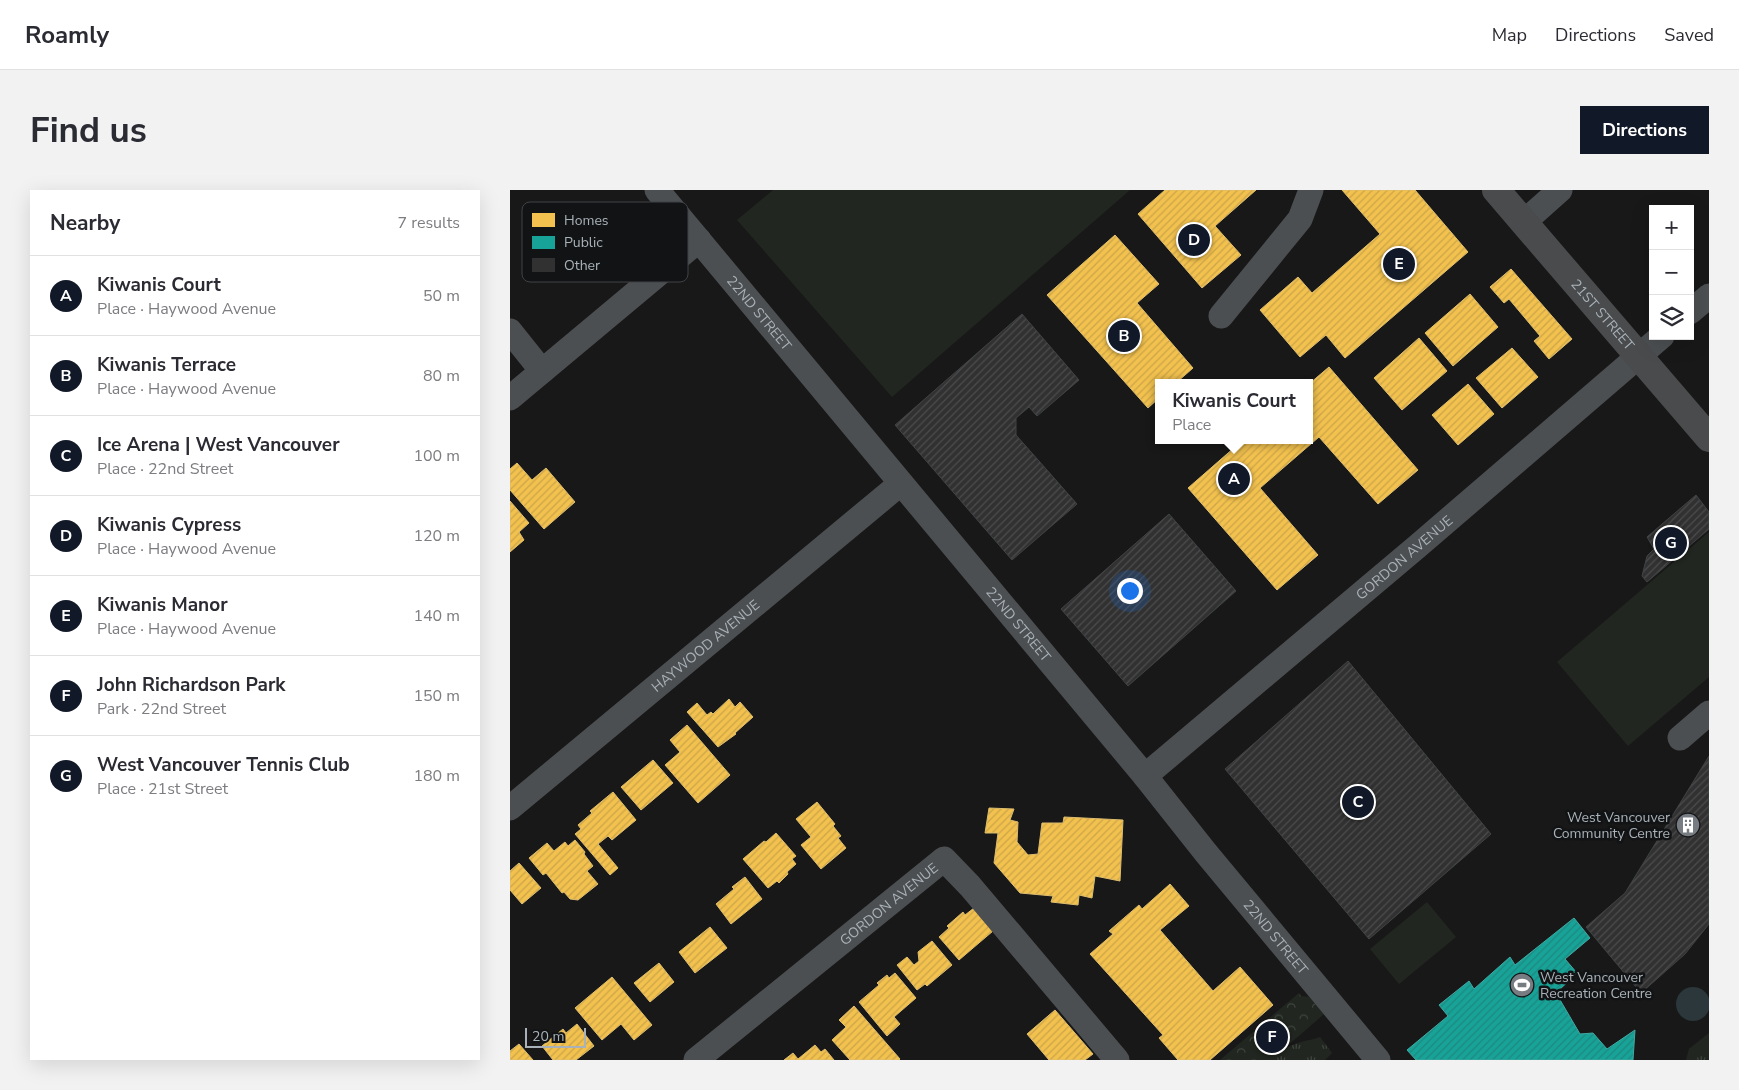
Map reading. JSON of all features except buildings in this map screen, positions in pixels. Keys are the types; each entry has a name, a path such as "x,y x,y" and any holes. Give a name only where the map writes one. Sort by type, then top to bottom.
{"main road":[{"name":"21ST STREET","path":"1496,190 1709,438"}],"street":[{"name":"22ND STREET","path":"657,190 667,202"},
{"path":"1221,316 1300,219 1311,190"},
{"path":"1523,223 1560,190"},
{"name":"22ND STREET","path":"688,227 900,484 1145,776 1206,853 1378,1060"},
{"path":"688,249 699,240"},
{"path":"510,398 649,282"},
{"path":"1694,309 1709,296"},
{"path":"510,331 542,371"},
{"name":"GORDON AVENUE","path":"1145,776 1419,545 1657,340"},
{"name":"HAYWOOD AVENUE","path":"510,808 900,484"},
{"path":"1680,738 1709,713"},
{"name":"GORDON AVENUE","path":"696,1060 944,859 970,886 1117,1060"}],"green space":[{"path":"773,190 1130,190 892,397 737,220"},
{"path":"1709,532 1709,677 1628,746 1557,662"},
{"path":"1427,902 1456,937 1399,984 1370,949"},
{"path":"1299,993 1301,996 1309,997 1324,1014 1271,1060 1220,1060"},
{"path":"1709,1033 1709,1060 1686,1060 1689,1049"},
{"path":"1320,1037 1332,1053 1325,1060 1265,1060 1291,1046"}],"shaded area":[{"path":"1693,987 1705,992 1710,1004 1705,1016 1693,1021 1681,1016 1676,1004 1681,992"}],"place":[{"name":"Kiwanis Cypress","path":"1194,240"},
{"name":"Kiwanis Manor","path":"1399,264"},
{"name":"Kiwanis Terrace","path":"1124,336"},
{"name":"Kiwanis Court","path":"1234,479"},
{"name":"West Vancouver Tennis Club","path":"1671,543"},
{"name":"Ice Arena | West Vancouver","path":"1358,802"},
{"name":"West Vancouver Community Centre","path":"1688,825"},
{"name":"West Vancouver Recreation Centre","path":"1522,985"},
{"name":"John Richardson Park","path":"1272,1037"}]}
